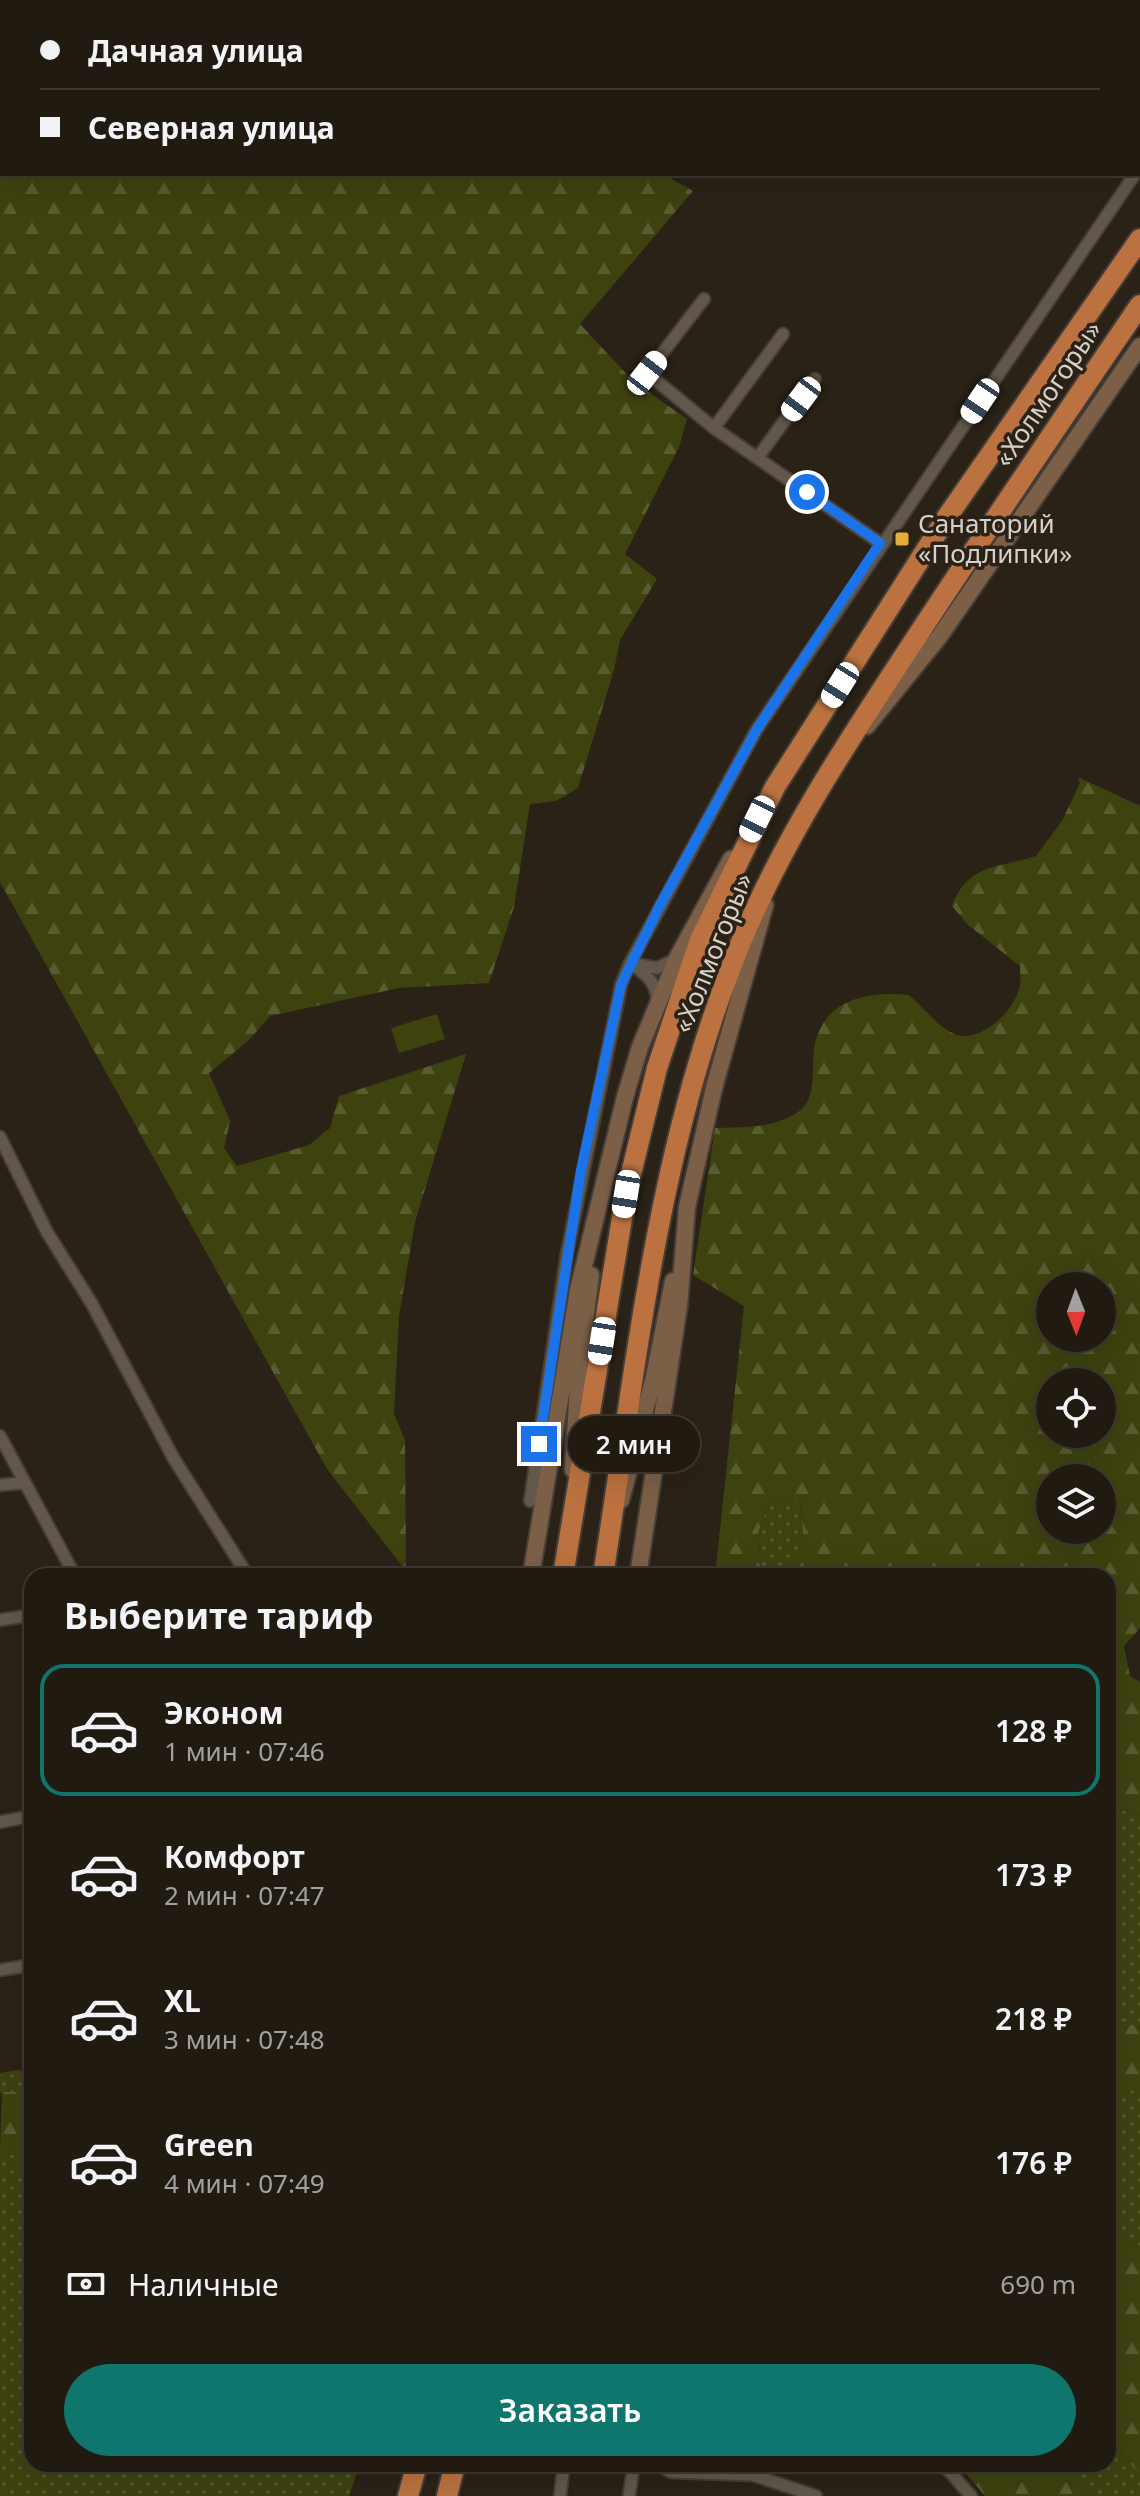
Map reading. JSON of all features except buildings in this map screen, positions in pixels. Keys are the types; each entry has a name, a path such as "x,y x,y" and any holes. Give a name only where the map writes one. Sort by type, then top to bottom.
{"highway":[{"name":"«Холмогоры»","path":"563,1568 626,1194 647,1104 700,940 757,819 947,517 1140,239"},
{"name":"«Холмогоры»","path":"605,1568 651,1272 678,1133 708,1031 743,937 775,869 831,767 1140,305"},
{"path":"408,2496 415,2472"},
{"path":"447,2496 453,2472"}],"main road":[{"path":"831,767 939,637 1140,346"},
{"path":"532,1568 578,1290 625,1097 677,958 717,882 757,819"},
{"path":"610,1536 654,1377 714,1088 775,869"},
{"path":"571,1528 579,1367 601,1202"},
{"path":"639,1568 679,1306 687,1207"}],"street":[{"path":"530,1501 581,1170 621,985 630,963 757,729 880,543 1134,176"},
{"path":"704,299 647,373 714,428 880,543"},
{"path":"714,428 783,334"},
{"path":"758,457 815,379"},
{"path":"630,963 657,968 677,958"},
{"path":"630,963 650,977 657,990 657,1006"},
{"path":"0,1137 47,1232 92,1304 174,1459 243,1568"},
{"path":"0,1436 22,1483 70,1568"},
{"path":"0,1485 22,1483"},
{"path":"0,1620 24,1616"},
{"path":"0,1822 24,1818"},
{"path":"0,1970 24,1966"},
{"path":"560,2496 563,2472"},
{"path":"629,2496 633,2472"},
{"path":"744,2472 816,2496"},
{"path":"950,2472 971,2496"}],"green space":[{"path":"0,176 667,176 693,191 580,324 634,382 687,419 679,447 625,554 657,579 620,640 614,670 578,788 556,801 530,804 514,907 489,983 399,988 270,1016 248,1041 209,1073 230,1121 224,1148 237,1166 309,1145 330,1128 339,1096 466,1054 415,1222 399,1316 394,1414 405,1440 406,1568 327,1469 0,882"},
{"path":"1078,777 1140,806 1140,1628 1124,1646 1130,1676 1140,1682 1140,1816 1129,1809 1116,1814 1116,1568 792,1568 803,1533 800,1500 769,1504 758,1533 759,1568 716,1568 744,1306 693,1275 715,1128 768,1124 798,1112 809,1099 814,1049 819,1032 836,1009 849,1002 878,995 909,995 944,1028 957,1035 977,1034 997,1022 1017,994 1020,966 967,924 952,906 958,892 975,874 1036,856 1062,821 1080,783"},
{"path":"437,1014 445,1039 399,1053 391,1028"},
{"path":"800,1500 803,1533 792,1568 759,1568 758,1533 769,1504"},
{"path":"1129,1809 1140,1816 1140,2027 1116,2021 1116,1814"},
{"path":"1116,2021 1140,2027 1140,2086 1117,2099"},
{"path":"24,2071 24,2092 0,2093 0,2073"},
{"path":"1140,2086 1140,2247 1116,2235 1117,2099"},
{"path":"2,2092 24,2092 24,2178 17,2174 14,2156 0,2148"},
{"path":"0,2148 14,2156 24,2170 24,2472 357,2472 349,2496 0,2496"},
{"path":"1116,2235 1140,2247 1140,2475 1116,2446"},
{"path":"1116,2446 1140,2475 1140,2496 1092,2496 1071,2472 1116,2472"},
{"path":"965,2472 1071,2472 1092,2496 985,2496"}],"place":[{"name":"Санаторий «Подлипки»","path":"902,539"}],"route":[{"path":"539,1444 581,1170 609,1052 621,985 659,907 757,729 880,543 807,492"}]}
